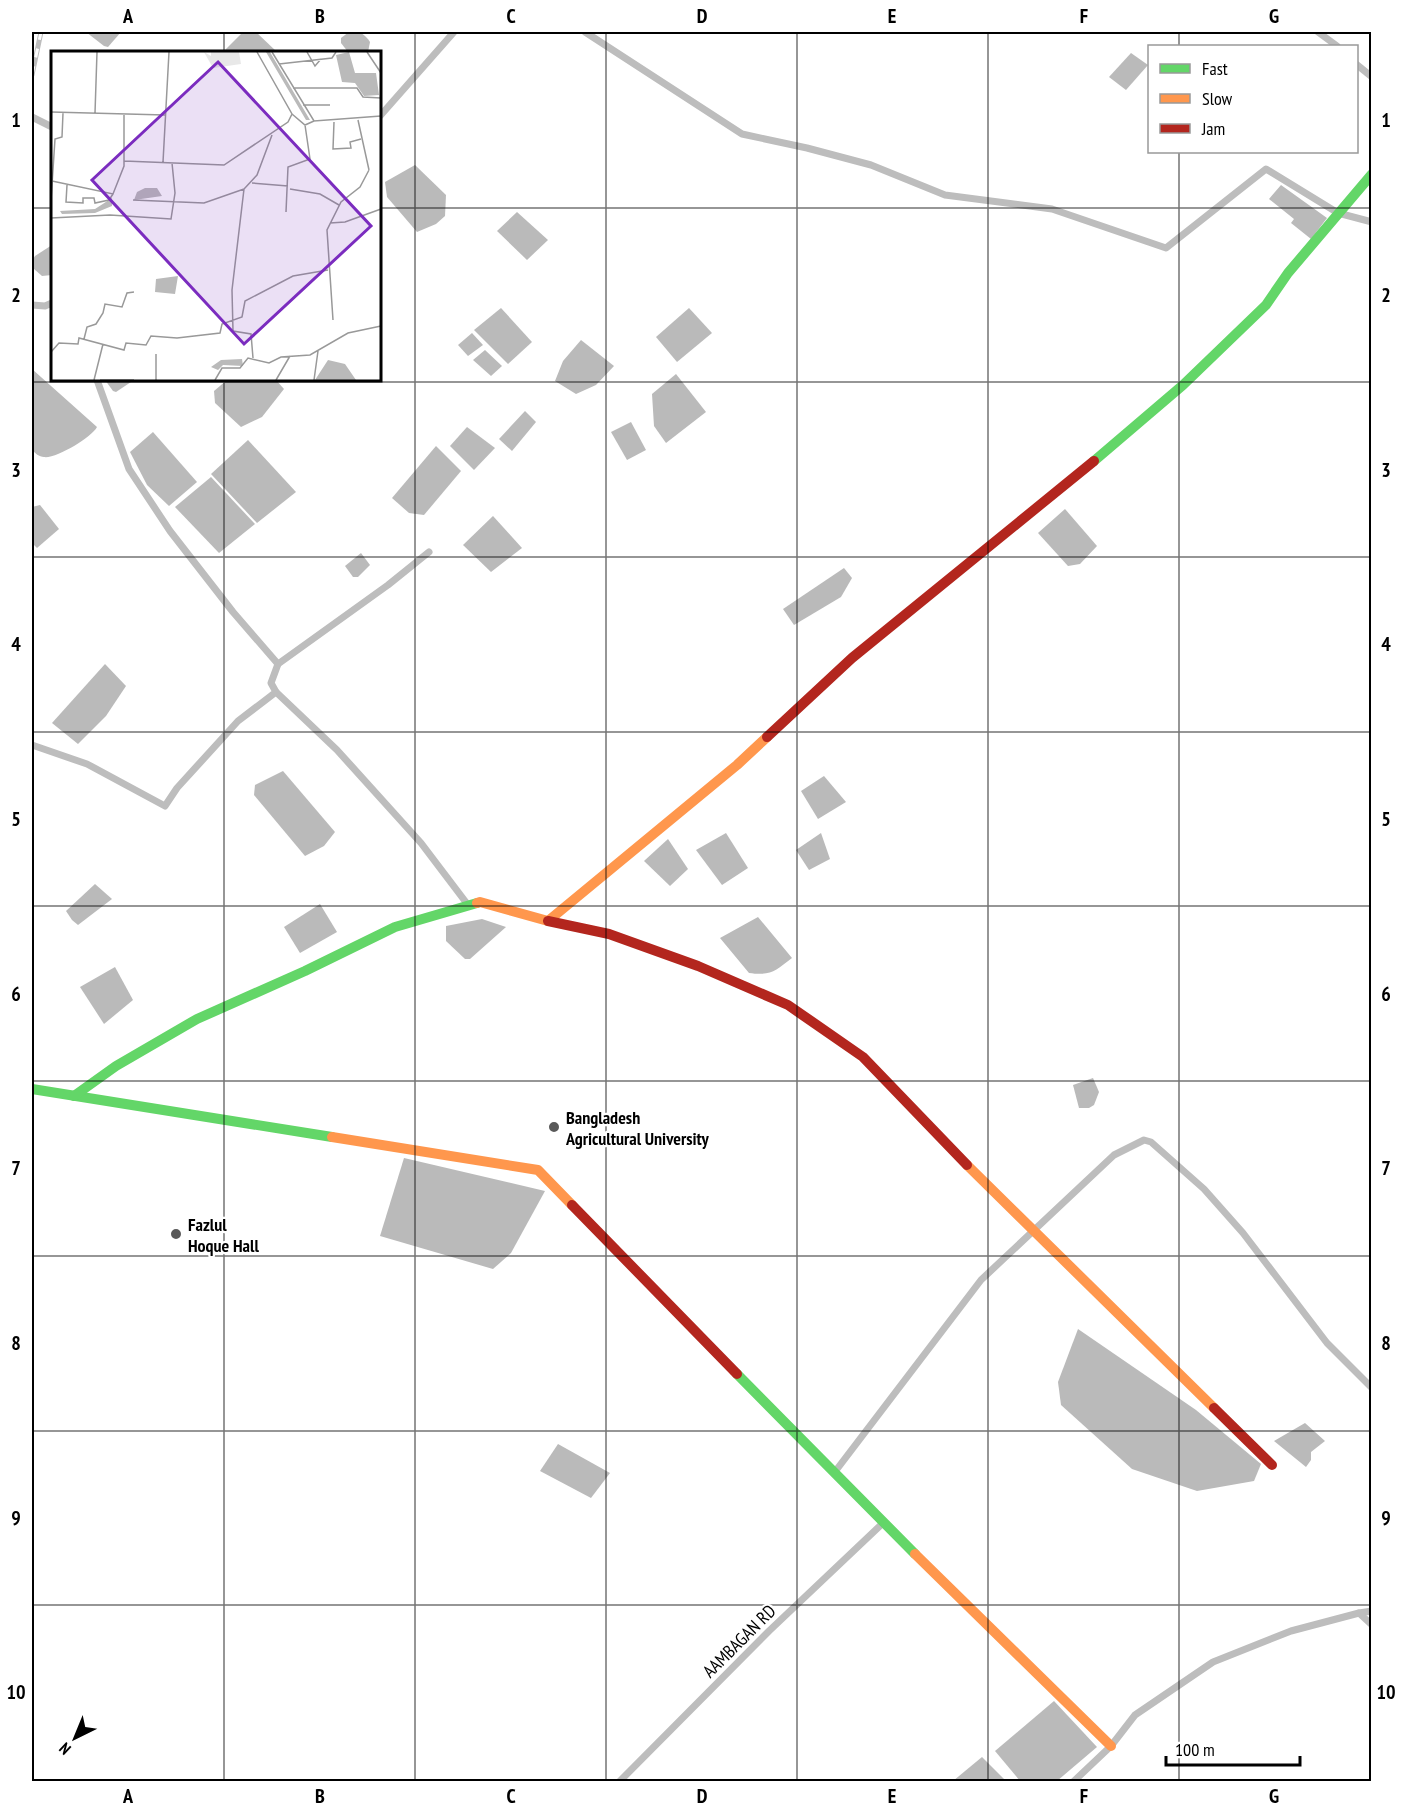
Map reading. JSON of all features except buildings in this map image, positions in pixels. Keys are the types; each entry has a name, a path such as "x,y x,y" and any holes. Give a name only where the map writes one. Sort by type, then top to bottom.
{"street":[{"path":"381,115 454,32"},
{"path":"585,32 742,134 871,165 945,195 1052,209 1166,249 1266,169 1338,213 1371,222"},
{"path":"1318,32 1336,45"},
{"path":"1358,66 1371,77"},
{"path":"32,117 51,126"},
{"path":"549,921 736,765 852,658 1028,516 1183,385 1266,305 1288,273 1371,174"},
{"path":"32,306 51,303"},
{"path":"97,381 129,469 170,531 233,612 278,664"},
{"path":"429,552 388,585 278,664 271,683 276,692 352,767 421,843 468,905"},
{"path":"32,745 87,764 165,806 177,788 238,721 276,692"},
{"path":"74,1096 116,1066 196,1019 305,971 395,927 480,902 549,921 609,934 698,966 788,1005 863,1057 952,1150 1272,1466"},
{"path":"32,1089 538,1170 883,1523 1111,1746"},
{"path":"834,1473 981,1280 1114,1155 1144,1140 1151,1142 1204,1189 1243,1233 1328,1343 1371,1388"},
{"name":"AAMBAGAN RD","path":"619,1782 769,1631 883,1523"},
{"path":"1073,1782 1111,1746 1136,1715 1213,1662 1291,1631 1371,1611"},
{"path":"1359,1613 1371,1625"}],"shaded area":[{"path":"86,32 121,32 108,47"},
{"path":"243,32 256,32 276,51 224,51"},
{"path":"349,32 358,32 366,36 370,42 368,51 347,51 341,43 341,38"},
{"path":"1131,53 1148,65 1126,90 1109,77"},
{"path":"415,165 446,195 445,216 436,224 417,232 387,197 385,182"},
{"path":"1281,185 1327,218 1311,239 1291,223 1294,219 1269,199"},
{"path":"517,212 548,240 527,260 497,231"},
{"path":"51,246 51,275 42,276 34,269 32,261 35,256"},
{"path":"501,308 532,342 508,364 474,330"},
{"path":"689,308 712,333 677,362 656,337"},
{"path":"472,333 483,345 468,356 458,345"},
{"path":"581,340 614,366 596,385 576,394 555,381 563,361"},
{"path":"485,350 502,366 491,376 473,360"},
{"path":"32,369 97,427 73,446 50,457 37,455 32,450"},
{"path":"676,374 706,412 666,443 654,426 652,394"},
{"path":"106,381 132,381 116,392"},
{"path":"226,381 277,381 284,389 262,417 241,427 215,403 214,391"},
{"path":"525,411 536,422 512,451 499,439"},
{"path":"631,422 646,450 627,460 611,432"},
{"path":"467,427 495,448 474,470 450,446"},
{"path":"153,432 197,482 169,506 147,485 130,452"},
{"path":"248,440 296,492 257,523 211,474"},
{"path":"436,446 461,471 424,515 409,513 392,498"},
{"path":"211,477 255,524 219,553 175,507"},
{"path":"40,505 59,529 37,548 32,543 32,507"},
{"path":"1065,509 1097,546 1080,564 1068,566 1038,533"},
{"path":"493,516 522,548 491,572 463,545"},
{"path":"361,553 370,565 358,577 353,577 345,566"},
{"path":"844,568 852,578 841,597 794,625 783,609"},
{"path":"105,664 126,686 106,716 78,744 52,723"},
{"path":"283,771 335,832 324,846 305,856 254,795 255,785"},
{"path":"824,776 846,802 818,819 801,791"},
{"path":"726,833 748,868 722,885 696,850"},
{"path":"821,833 830,859 809,870 796,850"},
{"path":"668,839 688,869 670,886 644,861"},
{"path":"95,884 112,899 78,925 66,911"},
{"path":"320,904 337,932 300,953 284,927"},
{"path":"758,917 792,958 777,969 763,974 749,973 720,938"},
{"path":"482,919 506,927 470,959 465,959 446,941 446,926"},
{"path":"115,967 133,1000 104,1024 80,987"},
{"path":"1093,1078 1099,1092 1094,1105 1089,1108 1079,1108 1073,1085"},
{"path":"404,1158 545,1191 511,1253 493,1269 380,1236"},
{"path":"1078,1329 1196,1410 1261,1464 1254,1481 1197,1491 1132,1469 1061,1405 1058,1382"},
{"path":"1305,1423 1325,1441 1311,1452 1311,1460 1306,1467 1274,1441"},
{"path":"558,1444 610,1473 591,1498 540,1471"},
{"path":"1054,1701 1097,1747 1057,1781 1020,1781 995,1751"},
{"path":"982,1757 1006,1781 953,1781"}],"railway":[{"path":"32,75 41,32"}],"traffic: fast":[{"path":"1094,461 1183,385 1266,305 1288,273 1372,174"},
{"path":"74,1096 116,1066 197,1019 305,971 395,927 477,903"},
{"path":"32,1089 332,1137"},
{"path":"737,1374 915,1554"}],"traffic: slow":[{"path":"477,903 548,921 737,765 767,737"},
{"path":"332,1137 538,1170 572,1205"},
{"path":"967,1165 1214,1408"},
{"path":"915,1554 1111,1746"}],"traffic: jam":[{"path":"767,737 852,658 1094,461"},
{"path":"548,921 609,934 698,966 788,1005 863,1057 967,1165"},
{"path":"572,1205 737,1374"},
{"path":"1214,1408 1272,1465"}],"place":[{"name":"Bangladesh Agricultural University","path":"554,1127"},
{"name":"Fazlul Hoque Hall","path":"176,1234"}]}
